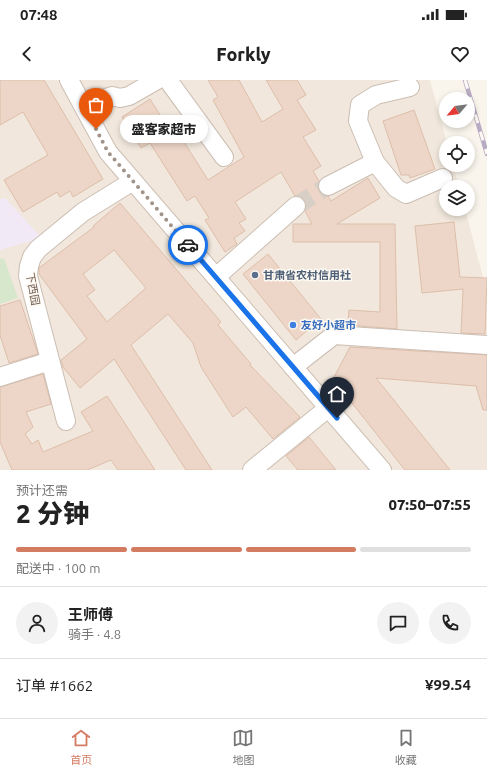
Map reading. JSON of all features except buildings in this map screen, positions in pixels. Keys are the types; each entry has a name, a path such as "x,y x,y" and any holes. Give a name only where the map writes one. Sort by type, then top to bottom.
{"street":[{"path":"69,80 84,105 108,152 382,470"},
{"path":"84,105 112,96 120,98 129,96 157,80"},
{"path":"168,80 224,157"},
{"path":"410,87 376,95 360,105 358,121 375,162 396,188 406,194 443,178"},
{"path":"328,186 375,162"},
{"name":"下西园","path":"66,421 28,276 29,266 32,257 38,249 83,212 133,181"},
{"path":"216,277 296,206"},
{"path":"292,367 334,335 487,345"},
{"path":"0,377 50,361"},
{"path":"252,470 328,408"}],"shaded area":[{"path":"0,80 430,80 439,113 439,128 443,128 445,136 439,136 439,172 455,172 457,180 439,180 439,216 467,216 487,292 487,470 0,470"},
{"path":"5,198 42,238 0,250 0,199"}],"green space":[{"path":"4,258 18,298 0,304 0,259"}],"tunnel":[{"path":"296,206 328,186"}],"railway":[{"path":"465,80 487,154"}],"way so far":[{"path":"96,129 108,152 188,245"}],"place":[{"name":"盛客家超市","path":"96,129"},
{"name":"甘肃省农村信用社","path":"255,275"},
{"name":"友好小超市","path":"293,325"}],"route":[{"path":"188,245 337,418"}]}
